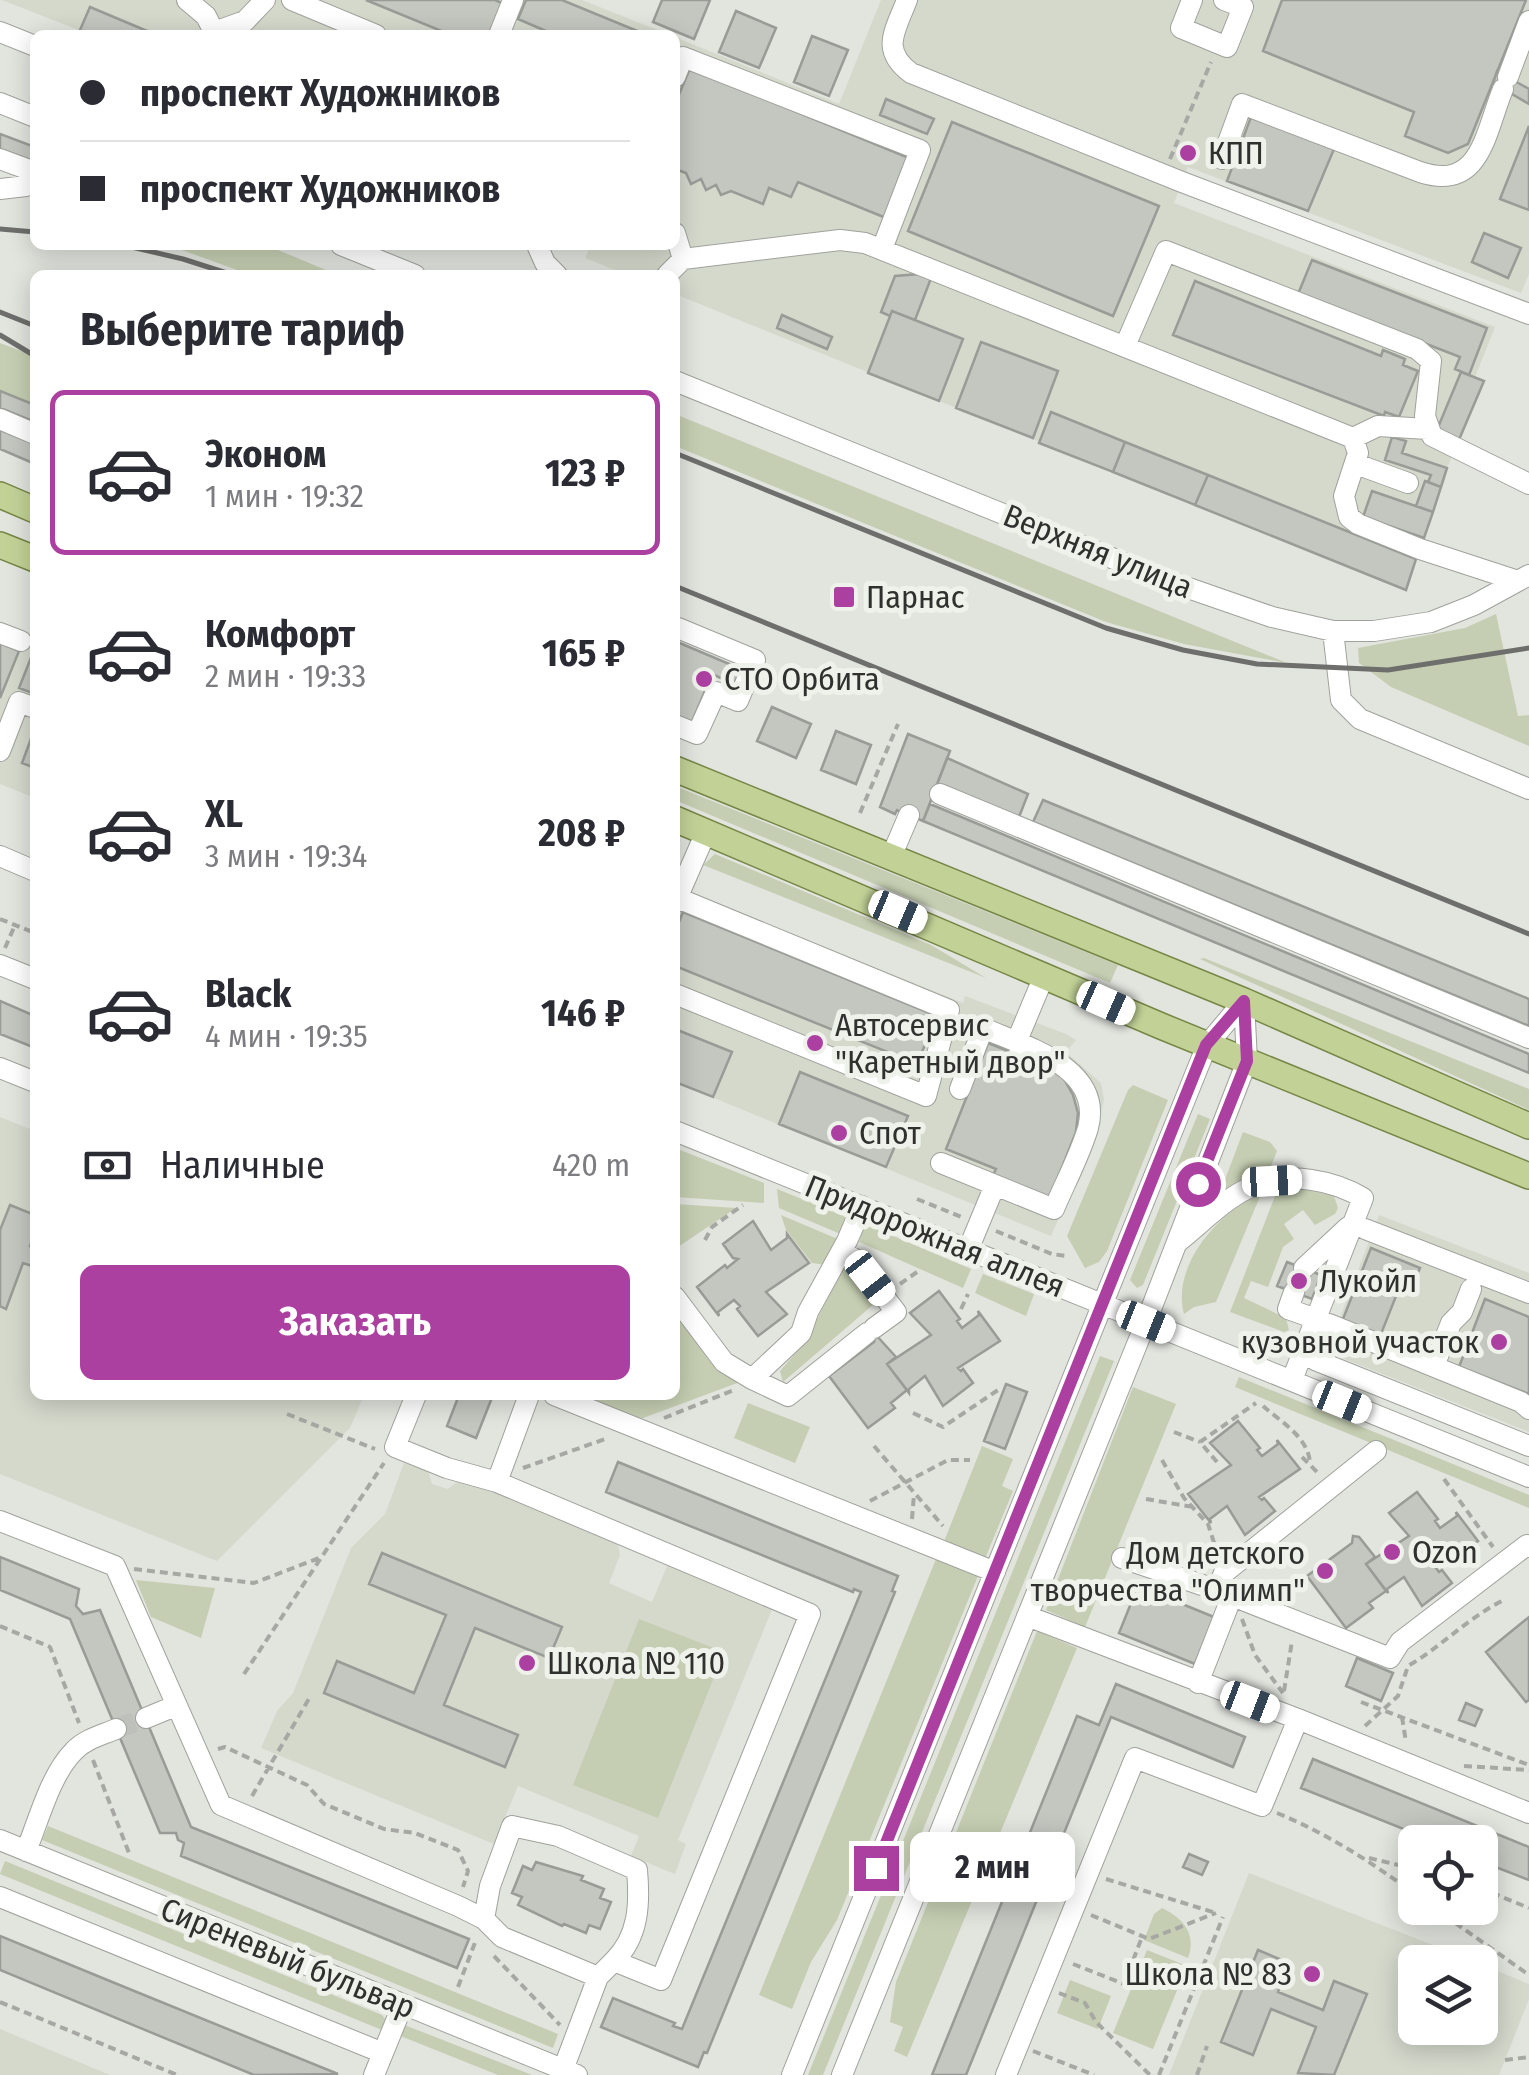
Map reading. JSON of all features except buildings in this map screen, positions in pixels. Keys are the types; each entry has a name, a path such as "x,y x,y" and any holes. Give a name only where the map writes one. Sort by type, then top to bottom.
{"main road":[{"path":"0,495 30,508"},
{"path":"0,545 30,557"},
{"path":"680,771 1244,1001 1529,1126"},
{"path":"680,821 1206,1045 1529,1176"}],"street":[{"path":"187,0 206,16 212,30"},
{"path":"221,30 245,21 265,0"},
{"path":"292,0 364,30"},
{"path":"501,30 514,0"},
{"path":"906,0 892,47 894,58 911,73 1529,314"},
{"path":"1192,0 1181,28 1227,47 1242,7 1224,0"},
{"path":"1222,159 1242,104 1420,172 1456,177 1476,156 1529,21"},
{"path":"0,32 30,44"},
{"path":"680,66 684,57 920,150 882,249"},
{"path":"0,102 30,114"},
{"path":"0,159 30,173"},
{"path":"0,189 26,186 30,181"},
{"path":"672,270 682,259 840,240 882,249 1353,438 1357,446 1356,464 1344,507 1358,524 1523,578"},
{"path":"353,250 403,270"},
{"path":"679,250 682,259"},
{"path":"1126,346 1166,252 1417,349 1431,362 1428,428 1440,442 1529,484"},
{"name":"Верхняя улица","path":"680,383 1171,582 1272,617 1333,631 1432,622 1523,578"},
{"path":"0,419 30,432"},
{"path":"1353,438 1378,426 1428,428"},
{"path":"1356,464 1408,483"},
{"path":"680,629 755,660 738,701 716,692 697,734 680,728"},
{"path":"1333,631 1341,700 1360,719 1529,789"},
{"path":"0,633 21,642"},
{"path":"0,751 19,702 30,706"},
{"path":"940,794 1529,1038"},
{"path":"892,858 909,815"},
{"path":"680,890 706,832"},
{"path":"0,856 30,869"},
{"path":"680,901 949,1010 926,1096 680,996"},
{"path":"0,963 30,977"},
{"path":"1016,1043 1044,976"},
{"path":"792,2075 1206,1045 1244,1001"},
{"path":"842,2075 1146,1322 1247,1061 1244,1001"},
{"path":"941,1164 1054,1209 1088,1128 1090,1112 1076,1078 1059,1062 983,1028 960,1089"},
{"path":"0,1068 30,1080"},
{"name":"Придорожная аллея","path":"680,1132 1529,1477"},
{"path":"1175,1245 1254,1185 1311,1180 1345,1187 1363,1198 1350,1267 1292,1380"},
{"path":"968,1250 994,1185"},
{"path":"752,1379 801,1333 862,1206"},
{"path":"1304,1268 1359,1226"},
{"path":"1359,1226 1529,1293"},
{"path":"1292,1380 1314,1360 1322,1321 1359,1226"},
{"path":"680,1305 724,1362 788,1396 896,1312 856,1260 842,1251"},
{"path":"1434,1366 1451,1323 1462,1312 1471,1289"},
{"path":"1294,1292 1288,1308 1521,1402 1529,1410"},
{"path":"1314,1360 1529,1446"},
{"path":"1342,1402 1351,1376"},
{"path":"414,1400 395,1447 496,1482 810,1614 661,1980 614,1961"},
{"path":"496,1482 526,1400"},
{"path":"566,1400 995,1572"},
{"path":"1198,1683 1224,1587 1376,1451"},
{"path":"0,1521 114,1566 221,1805 458,1906 484,1919 502,1936 598,1977"},
{"path":"1122,1558 1224,1587 1390,1658 1400,1642 1527,1545 1529,1548"},
{"path":"1028,1616 1198,1683 1279,1702 1298,1720 1529,1813"},
{"path":"146,1718 175,1706"},
{"path":"1006,2075 1135,1758 1262,1806 1298,1720"},
{"path":"26,1851 69,1757 86,1741 116,1729"},
{"path":"484,1919 490,1886 512,1826 558,1836 637,1870 640,1905 628,1947 598,1977 567,2073"},
{"name":"Сиреневый бульвар","path":"0,1840 567,2073"},
{"path":"0,1897 382,2053"},
{"path":"374,2075 402,2004"}],"path":[{"path":"1164,174 1218,44"},
{"path":"860,813 898,724"},
{"path":"0,919 30,931"},
{"path":"0,963 14,924"},
{"path":"705,1240 712,1226 743,1205"},
{"path":"961,1308 968,1294"},
{"path":"913,1413 943,1427 998,1390"},
{"path":"1200,1442 1256,1404"},
{"path":"1262,1406 1298,1435 1310,1454 1310,1464"},
{"path":"244,1674 390,1455 287,1414"},
{"path":"1174,1432 1200,1442 1216,1462"},
{"path":"874,1446 943,1526"},
{"path":"848,1513 948,1460 970,1460"},
{"path":"1162,1460 1208,1524 1224,1587 1279,1702"},
{"path":"1444,1479 1505,1563"},
{"path":"911,1539 914,1493"},
{"path":"1146,1499 1193,1507"},
{"path":"114,1566 254,1583 322,1556"},
{"path":"1344,1739 1398,1696 1408,1666 1483,1610 1504,1600"},
{"path":"1279,1702 1299,1622"},
{"path":"241,1814 310,1697"},
{"path":"1361,1702 1529,1765"},
{"path":"1402,1718 1407,1749"},
{"path":"198,1755 224,1747 307,1784 324,1804 384,1829 416,1833 458,1850 468,1871 458,1906"},
{"path":"1262,1806 1318,1830 1398,1882"},
{"path":"1364,1857 1398,1864"},
{"path":"1074,1908 1149,1939 1216,1913 1088,1874"},
{"path":"1498,1895 1529,1908"},
{"path":"1159,2075 1223,1917"},
{"path":"458,1987 484,1919"},
{"path":"1458,1925 1529,1976"},
{"path":"1054,1956 1126,1985 1142,1936"},
{"path":"490,1951 565,2030"},
{"path":"1042,1986 1085,2003 1096,2022 1150,2075"},
{"path":"0,2002 177,2075"},
{"path":"1018,2044 1094,2075"},
{"path":"1197,2075 1208,2046"},
{"path":"1505,2060 1529,2057"}],"shaded area":[{"path":"2,0 582,0 657,30 78,30"},
{"path":"881,0 1529,0 1529,274 1521,293 1188,167 1174,203 1495,327 1475,377 1484,381 1447,468 1406,590 680,296 680,270 615,270 585,258 589,250 680,250 680,39 839,104"},
{"path":"0,621 30,634 30,796 0,784"},
{"name":"Автосервис \"Каретный двор\"","path":"680,888 963,1003 965,996 1076,1040 1066,1052 1101,1083 1104,1100 1092,1142 1051,1236 680,1084"},
{"path":"0,1117 30,1129 30,1400 362,1400 350,1428 217,1561 0,1474"},
{"path":"1379,1215 1529,1273 1529,1432 1327,1352"},
{"name":"Школа № 110","path":"404,1463 428,1471 432,1484 448,1489 458,1481 480,1486 618,1544 620,1555 609,1583 652,1602 668,1564 773,1607 678,1840 686,1844 675,1874 631,1856 639,1836 518,1786 494,1844 261,1748 277,1711 293,1693 351,1548 385,1514"},
{"name":"Школа № 83","path":"1249,1873 1433,1945 1398,1945 1398,2045 1498,2045 1498,1971 1529,1984 1529,1999 1499,2075 1169,2075"},
{"path":"0,2029 110,2075 0,2075"}],"green space":[{"path":"182,250 278,250 326,270 237,270"},
{"path":"0,343 30,354 30,403 0,391"},
{"path":"680,416 1287,663 1184,644 1106,622 680,448"},
{"path":"1496,614 1518,716 1529,715 1529,746 1391,687 1359,663 1358,648 1465,628"},
{"path":"680,788 1118,965 1110,983 680,802"},
{"path":"715,854 931,945 986,978 703,865"},
{"path":"1200,959 1529,1089 1529,1110"},
{"path":"1133,1085 1168,1100 1107,1251 1099,1262 1085,1268 1067,1236"},
{"path":"1198,1114 1210,1119 1143,1285 1137,1288 1130,1280"},
{"path":"1243,1132 1270,1142 1277,1151 1269,1171 1218,1198"},
{"path":"680,1150 764,1183 764,1203 680,1197"},
{"path":"1298,1188 1334,1196 1338,1208 1335,1214 1315,1225 1303,1210 1284,1224 1294,1239 1283,1247 1268,1287 1251,1281 1244,1298 1286,1318 1289,1330 1284,1332 1230,1312 1277,1191"},
{"path":"777,1189 851,1219 843,1235 779,1208"},
{"path":"1261,1194 1216,1302 1194,1307 1184,1314 1184,1278 1191,1260 1214,1227"},
{"path":"680,1204 736,1208 680,1246"},
{"path":"781,1215 840,1240 826,1265 812,1263 786,1230"},
{"path":"872,1227 971,1269 963,1288 859,1242 863,1228"},
{"path":"850,1264 876,1299 874,1304 783,1382 780,1371 806,1341 844,1267"},
{"path":"983,1274 1034,1294 1026,1316 975,1293"},
{"path":"680,1314 740,1382 635,1421 580,1400 680,1400"},
{"path":"1100,1356 1114,1361 823,2075 808,2075"},
{"path":"1239,1377 1529,1495 1529,1508 1235,1387"},
{"path":"1133,1387 1176,1404 1085,1627 1046,1610"},
{"path":"748,1403 810,1427 795,1463 734,1438"},
{"path":"982,1446 1013,1459 1002,1486 1013,1491 984,1561 943,1544"},
{"path":"936,1559 978,1576 837,1920 811,1962 792,2009 759,1995"},
{"path":"136,1580 215,1588 201,1638 151,1617"},
{"path":"639,1619 724,1652 658,1818 573,1785"},
{"path":"1037,1631 1077,1648 907,2057 894,2051 903,2027 890,2022 896,1982"},
{"path":"48,1826 558,2034 553,2048 42,1840"},
{"path":"5,1861 382,2015 382,2030 0,1874"},
{"path":"1162,1908 1186,1928 1191,1941 1188,1958 1144,1940 1154,1914"},
{"path":"1147,1950 1187,1966 1153,2049 1113,2033"},
{"path":"1070,1980 1111,1996 1098,2029 1057,2013"},
{"path":"402,2024 532,2075 498,2075 398,2035"}],"tunnel":[{"path":"116,1729 146,1718"}],"railway":[{"path":"0,229 30,232"},
{"path":"144,250 217,270"},
{"path":"0,312 30,324"},
{"path":"0,335 30,353"},
{"path":"680,455 1106,628 1183,650 1257,664 1388,670 1529,648"},
{"path":"680,588 1529,934"}],"place":[{"name":"КПП","path":"1188,153"},
{"name":"Парнас","path":"844,597"},
{"name":"СТО Орбита","path":"704,679"},
{"name":"Автосервис \"Каретный двор\"","path":"815,1043"},
{"name":"Спот","path":"839,1133"},
{"name":"Лукойл","path":"1299,1281"},
{"name":"кузовной участок","path":"1499,1342"},
{"name":"Ozon","path":"1392,1552"},
{"name":"Дом детского творчества \"Олимп\"","path":"1325,1571"},
{"name":"Школа № 110","path":"527,1663"},
{"name":"Школа № 83","path":"1312,1974"}],"route":[{"path":"876,1868 1206,1045 1244,1001 1247,1061 1198,1184"}]}
